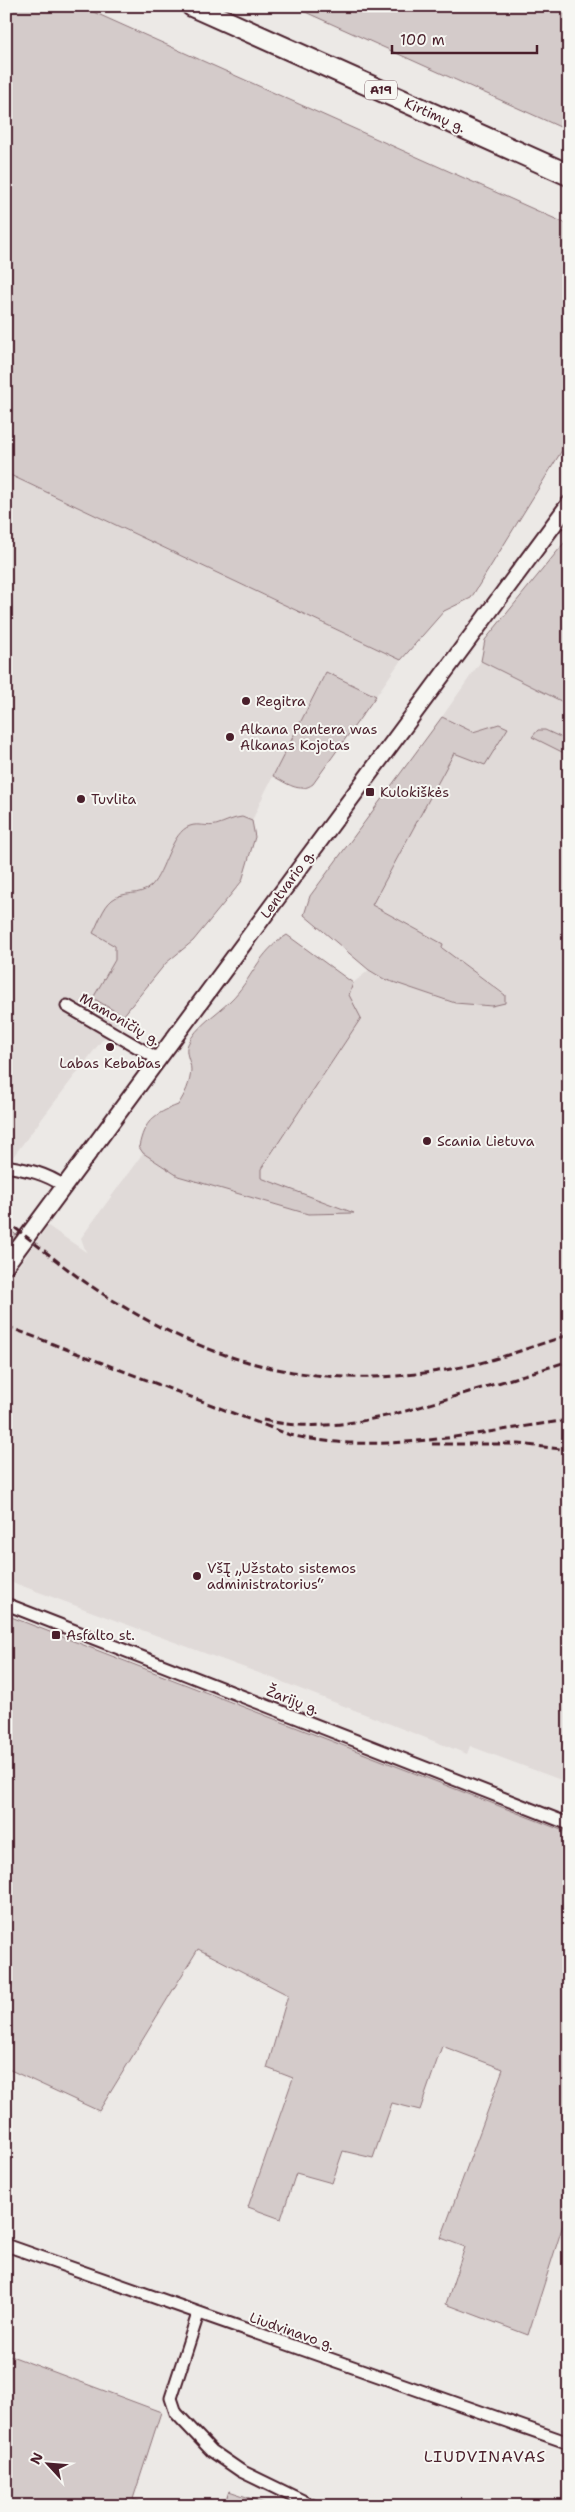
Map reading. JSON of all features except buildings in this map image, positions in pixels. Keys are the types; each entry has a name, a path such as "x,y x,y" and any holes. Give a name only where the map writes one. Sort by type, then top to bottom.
{"highway":[{"name":"Kirtimų g.","path":"192,6 569,175"},
{"name":"Kirtimų g.","path":"223,6 569,161"}],"main road":[{"name":"Lentvario g.","path":"6,1265 569,504"}],"street":[{"name":"Mamoničių g.","path":"67,1006 158,1059"},
{"path":"6,1166 38,1172 64,1186"},
{"name":"Žarijų g.","path":"6,1604 569,1824"},
{"name":"Liudvinavo g.","path":"6,2245 569,2443"},
{"path":"198,2314 171,2398 176,2413 212,2451 226,2461 258,2480 313,2506"}],"shaded area":[{"path":"6,6 80,6 569,225 569,303 564,333 569,352 569,439 471,598 444,611 401,660 6,473"},
{"path":"292,6 569,6 569,131"},
{"path":"6,473 401,660 376,696 326,672 252,821 242,817 216,825 197,824 179,833 158,876 151,886 143,892 120,895 111,900 107,905 112,942 116,952 115,960 94,998 123,1016 99,1044 12,1158 6,1157"},
{"path":"569,537 569,705 481,661 485,640"},
{"path":"481,661 569,705 569,1783 470,1746 467,1754 267,1676 6,1580 6,1283 48,1226 86,1252 81,1238 143,1153 178,1176 308,1214 353,1213 261,1179 261,1169 349,995 353,983 369,970 384,979 455,1003 505,994 442,948 443,944 372,905 454,752 508,728 499,724 473,732 442,717"},
{"path":"326,672 376,696 313,784 308,787 298,788 273,776"},
{"path":"442,717 473,732 499,724 508,728 485,765 454,753 372,905 443,944 442,948 505,995 505,1003 492,1006 455,1003 384,979 369,970 304,915 310,896"},
{"path":"538,730 545,730 569,741 569,748 567,747 564,753 532,737"},
{"path":"242,817 252,821 255,837 242,881 193,941 166,963 123,1016 93,998 115,960 115,946 93,933 103,911 109,903 121,895 142,891 151,886 156,880 173,844 183,830 193,825 216,825"},
{"path":"287,935 353,983 349,995 361,1018 261,1169 261,1178 354,1213 308,1214 178,1176 143,1153 139,1147 144,1131 151,1120 156,1115 178,1105 185,1093 190,1080 191,1070 187,1047 196,1032 238,993 262,958 277,942"},
{"path":"6,1228 18,1236 6,1252"},
{"path":"6,1615 569,1833 569,2206 528,2335 446,2304 465,2247 441,2238 503,2069 442,2046 420,2110 392,2103 373,2158 343,2151 332,2183 296,2173 281,2219 248,2207 293,2078 267,2068 288,1995 198,1949 99,2111 6,2068"},
{"path":"6,2354 161,2412 133,2499 152,2506 6,2506"},
{"path":"229,2491 273,2506 224,2506"}],"railway":[{"path":"6,1221 88,1284 144,1319 188,1340 232,1357 276,1369 321,1375 367,1377 416,1374 480,1363 569,1335"},
{"path":"6,1326 290,1435 324,1441 394,1443 465,1436 569,1420"},
{"path":"263,1420 312,1425 361,1421 408,1410 569,1361"},
{"path":"432,1444 519,1444 569,1450"}],"place":[{"name":"Regitra","path":"246,701"},
{"name":"Alkana Pantera was Alkanas Kojotas","path":"230,737"},
{"name":"Kulokiškės","path":"370,792"},
{"name":"Tuvlita","path":"81,799"},
{"name":"Labas Kebabas","path":"110,1047"},
{"name":"Scania Lietuva","path":"427,1141"},
{"name":"VšĮ „Užstato sistemos administratorius“","path":"197,1576"},
{"name":"Asfalto st.","path":"56,1635"}],"district":[{"name":"LIUDVINAVAS","path":"485,2456"}]}
